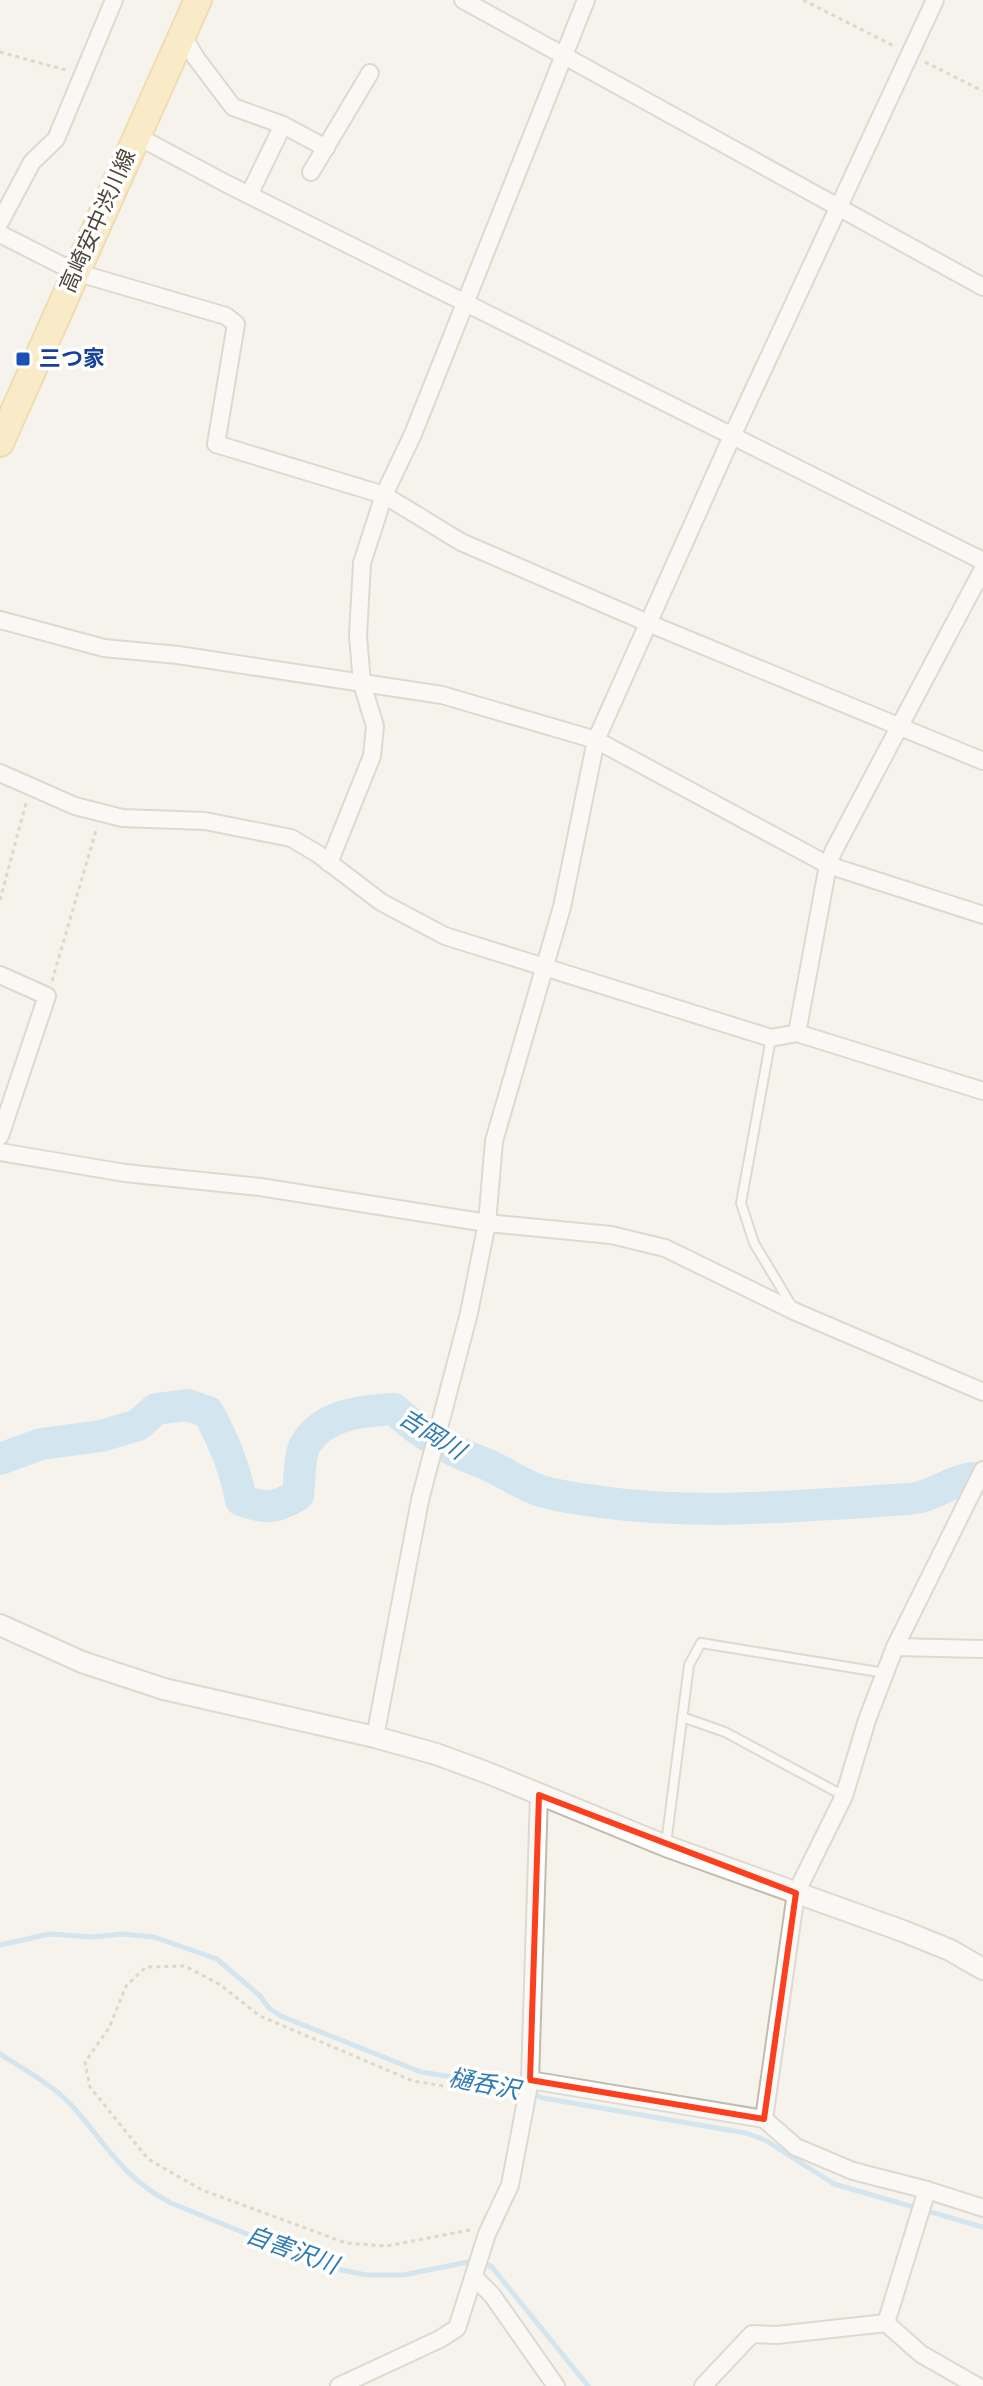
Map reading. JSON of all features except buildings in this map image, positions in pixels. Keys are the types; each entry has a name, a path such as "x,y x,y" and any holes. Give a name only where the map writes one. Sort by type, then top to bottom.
{"main road":[{"name":"高崎安中渋川線","path":"0,443 198,0"}],"street":[{"path":"0,222 32,162 56,139 114,0"},
{"path":"463,0 983,287"},
{"path":"329,863 372,756 375,726 362,684 358,635 362,563 384,495 413,434 586,0"},
{"path":"375,1737 420,1500 469,1313 487,1223 494,1141 562,907 596,740 733,434 935,0"},
{"path":"182,35 233,107 283,125 326,148"},
{"path":"311,172 370,73"},
{"path":"249,195 283,125"},
{"path":"137,136 249,195 983,561"},
{"path":"0,234 75,272 226,316 236,324 216,444 384,495 461,542 983,761"},
{"path":"797,1033 828,865 983,569"},
{"path":"0,620 104,648 194,657 442,695 596,740 828,865 983,915"},
{"path":"0,773 75,806 122,818 205,821 291,838 381,902 445,936 771,1038 797,1033 983,1091"},
{"path":"0,975 47,996 0,1136"},
{"path":"0,1152 125,1173 260,1187 487,1223 611,1235 665,1248 796,1312 983,1392"},
{"path":"764,2119 796,1893 844,1796 867,1720 895,1647 983,1470"},
{"path":"0,1625 82,1662 164,1689 375,1737 475,1768 666,1846 903,1931 950,1950 983,1969"},
{"path":"895,1647 983,1649"},
{"path":"339,2386 457,2328 491,2226 510,2185 530,2080 539,1795"},
{"path":"530,2080 764,2119 796,2147 853,2171 983,2208"},
{"path":"886,2323 927,2190"},
{"path":"474,2277 492,2295 556,2386"},
{"path":"703,2386 752,2334 777,2335 886,2323 921,2354 977,2386"}],"lane":[{"path":"771,1038 741,1203 754,1243 796,1312"},
{"path":"666,1846 689,1665 701,1643 885,1673"},
{"path":"682,1717 725,1732 844,1796"}],"path":[{"path":"803,0 983,91"},
{"path":"0,52 83,75"},
{"path":"0,900 31,786"},
{"path":"47,996 101,813"},
{"path":"491,2226 386,2246 346,2243 202,2190 148,2159 90,2087 85,2062 109,2028 126,1986 146,1967 185,1966 219,1984 260,2016 413,2081 527,2100"}],"highlighted area":[{"path":"539,1795 796,1893 764,2119 530,2080"}],"waterway":[{"name":"吉岡川","path":"0,1459 41,1444 101,1436 138,1425 156,1409 187,1405 208,1412 228,1455 241,1500 270,1506 298,1495 303,1450 322,1427 344,1416 394,1409 435,1440 533,1488 601,1502 716,1509 832,1504 909,1499 964,1480 983,1478"},
{"name":"樋呑沢","path":"0,1945 49,1934 154,1937 217,1959 281,2016 421,2072 519,2088 543,2098 746,2133 765,2140 834,2184 983,2227"},
{"name":"自害沢川","path":"0,2054 58,2093 128,2172 171,2203 328,2267 366,2275 403,2275 468,2262 491,2266 588,2386"}],"place":[{"name":"三つ家","path":"23,359"}]}
